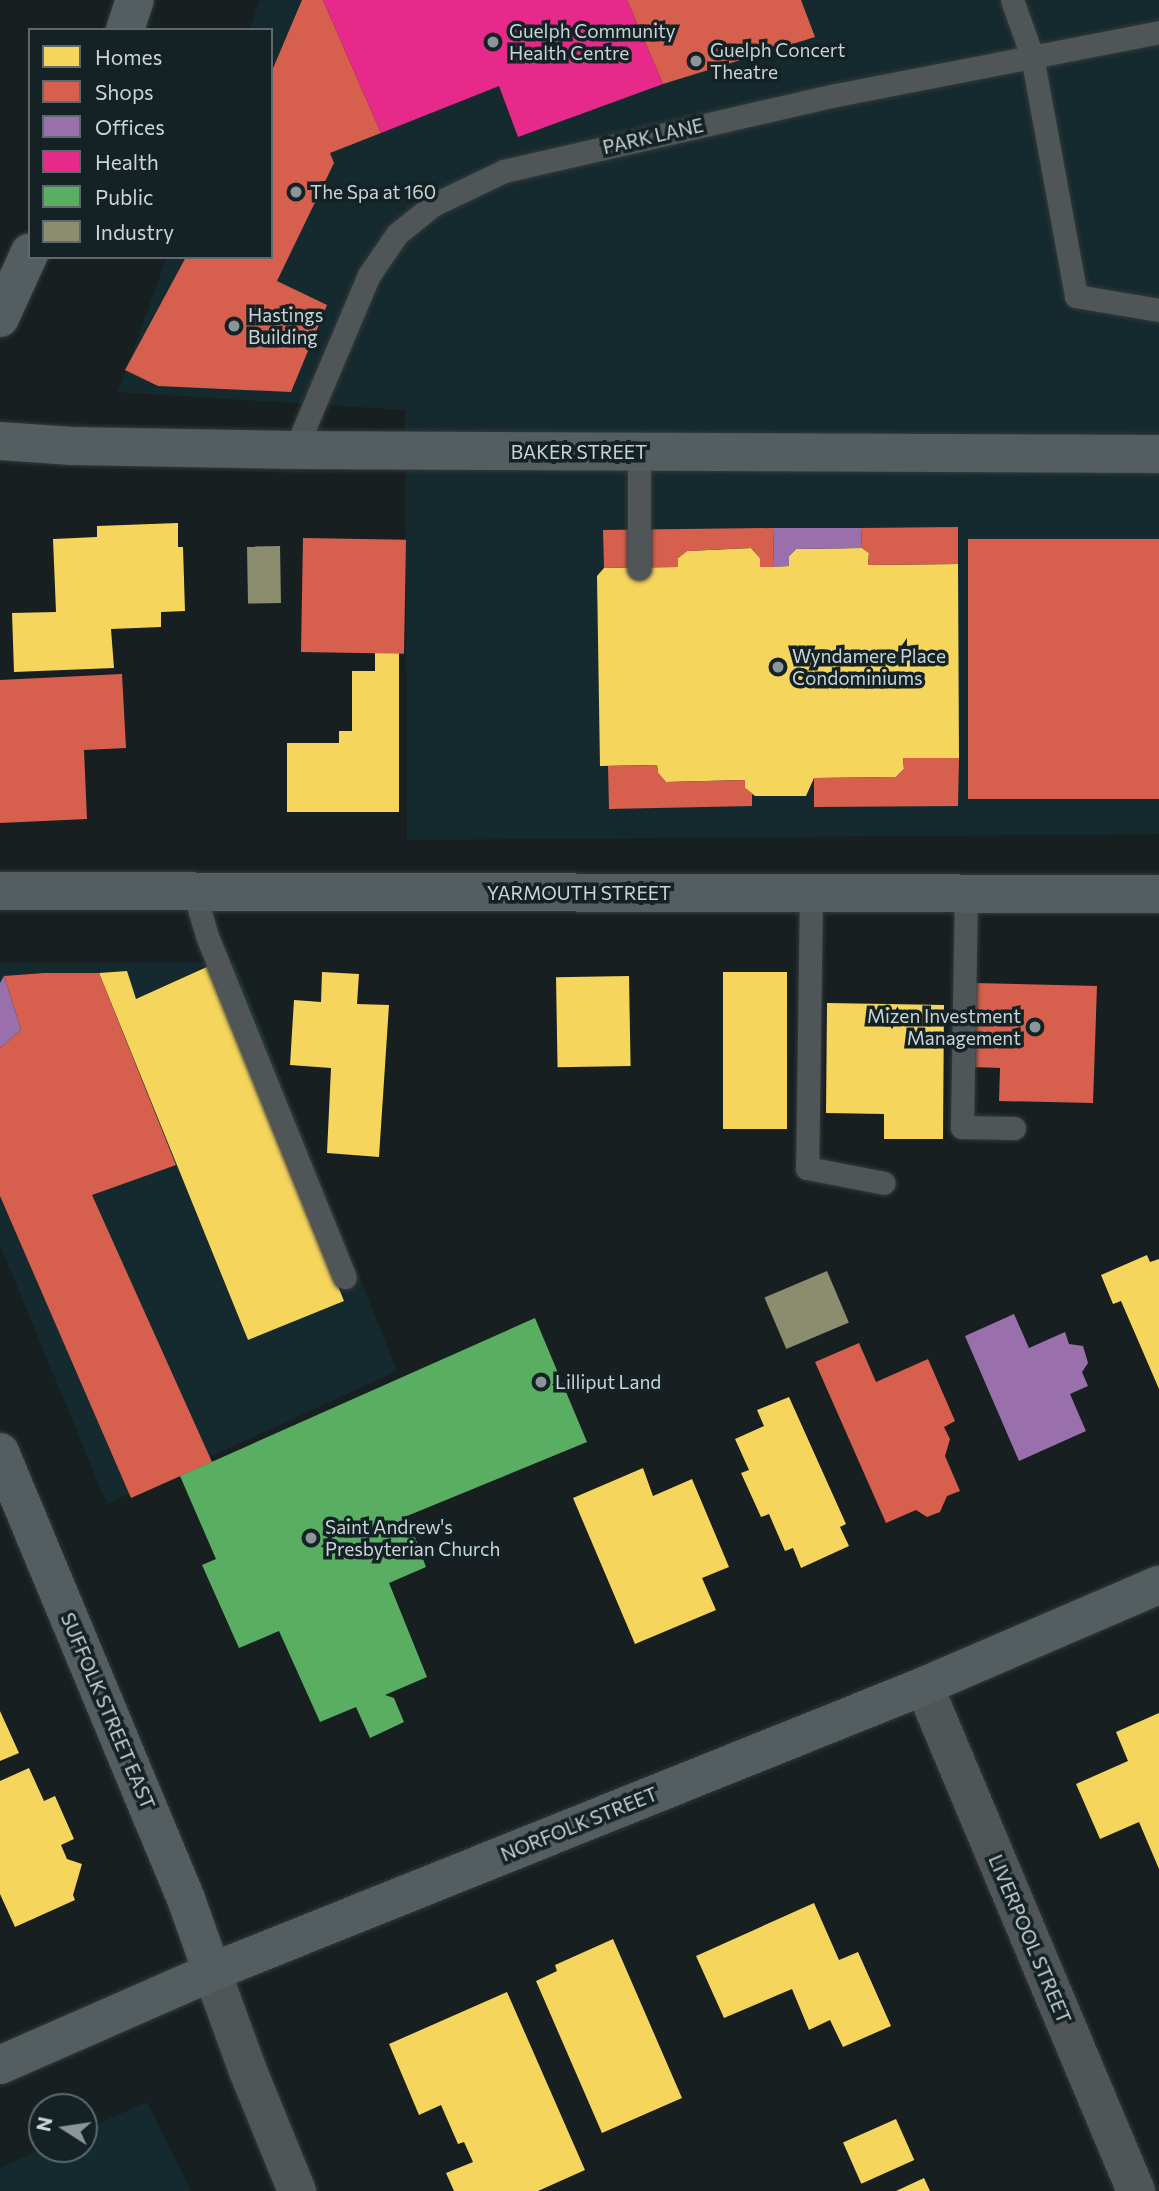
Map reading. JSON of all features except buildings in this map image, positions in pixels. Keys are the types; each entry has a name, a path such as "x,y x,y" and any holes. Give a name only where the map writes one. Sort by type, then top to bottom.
{"street":[{"path":"0,318 28,256"},
{"name":"BAKER STREET","path":"0,440 72,446 295,450 1159,454"},
{"name":"YARMOUTH STREET","path":"0,891 1159,894"},
{"name":"SUFFOLK STREET EAST","path":"0,1452 186,1899 212,1972"},
{"name":"NORFOLK STREET","path":"0,2065 212,1972 925,1686 1159,1585"},
{"name":"LIVERPOOL STREET","path":"925,1686 1136,2191"},
{"path":"212,1972 248,2071 298,2191"}],"lane":[{"path":"1012,0 1032,56 1076,296 1159,310"},
{"name":"PARK LANE","path":"295,450 369,275 397,234 433,205 504,171 836,95 1159,32"},
{"path":"639,453 639,568"},
{"path":"194,891 207,936 345,1277"},
{"path":"811,893 807,1168 884,1183"},
{"path":"966,894 962,1127 1014,1128"}],"shaded area":[{"path":"260,0 1159,0 1159,834 407,840 405,410 118,392 166,259 273,259 273,28 250,28"},
{"path":"235,962 397,1371 107,1504 0,1245 0,963"},
{"path":"147,2102 191,2191 0,2191 0,2168 28,2155 28,2163 98,2163 98,2124"}],"place":[{"name":"Guelph Community Health Centre","path":"493,42"},
{"name":"Guelph Concert Theatre","path":"696,61"},
{"name":"The Spa at 160","path":"296,192"},
{"name":"Hastings Building","path":"234,326"},
{"name":"Wyndamere Place Condominiums","path":"778,667"},
{"name":"Mizen Investment Management","path":"1035,1027"},
{"name":"Lilliput Land","path":"541,1382"},
{"name":"Saint Andrew's Presbyterian Church","path":"311,1538"}]}
